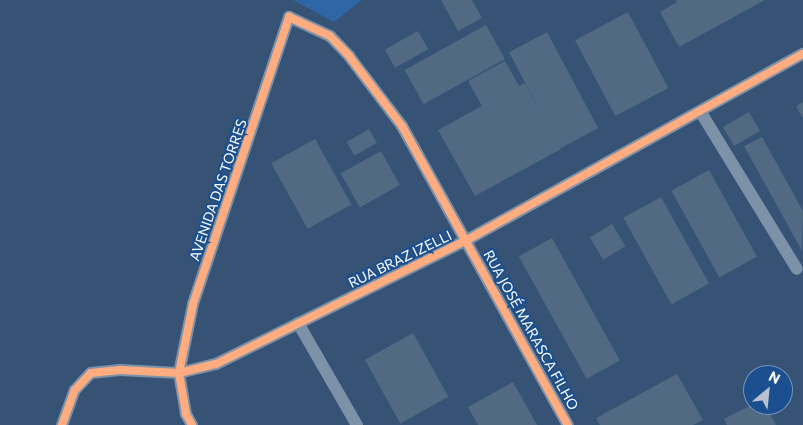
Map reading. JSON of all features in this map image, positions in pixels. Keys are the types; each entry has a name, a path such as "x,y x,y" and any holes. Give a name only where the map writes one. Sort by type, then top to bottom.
{"street":[{"name":"RUA JOSÉ MARASCA FILHO","path":"289,17 330,36 350,56 402,126 568,425"},
{"name":"AVENIDA DAS TORRES","path":"179,373 193,304 289,17"},
{"name":"RUA BRAZ IZELLI","path":"62,425 75,390 91,373 120,370 179,373 216,364 467,240 803,54"},
{"path":"700,111 797,270"},
{"path":"298,323 357,425"},
{"path":"179,373 186,414 192,425"}],"shaded area":[{"path":"293,0 362,0 334,22"}],"building":[{"path":"441,0 472,0 482,18 458,31"},
{"path":"676,0 765,0 679,47 660,12 677,2"},
{"path":"628,12 668,88 615,116 575,40"},
{"path":"486,25 505,59 424,104 405,70"},
{"path":"418,31 428,49 395,68 385,49"},
{"path":"547,32 598,128 560,148 509,52"},
{"path":"505,61 519,86 525,83 561,149 475,196 438,130 482,106 468,81"},
{"path":"803,102 803,118 796,106"},
{"path":"749,112 760,131 734,146 723,127"},
{"path":"369,129 377,143 354,156 346,142"},
{"path":"762,137 803,211 802,251 744,146"},
{"path":"315,139 351,205 308,229 271,163"},
{"path":"381,151 400,185 360,207 341,173"},
{"path":"709,170 757,257 719,277 671,191"},
{"path":"661,197 709,284 671,304 623,218"},
{"path":"612,224 625,246 603,260 590,237"},
{"path":"552,238 620,360 587,379 519,256"},
{"path":"413,333 448,397 400,424 365,360"},
{"path":"677,374 703,420 693,425 600,425 596,418"},
{"path":"513,382 537,425 478,425 468,407"},
{"path":"743,409 743,415 770,415 776,425 727,425 724,419"}],"cycle path":[{"path":"192,425 186,414 179,373 193,304 289,17 330,36 349,56 402,126 568,425"},
{"path":"62,425 75,390 91,373 120,370 179,373 216,364 467,240 803,54"}]}
